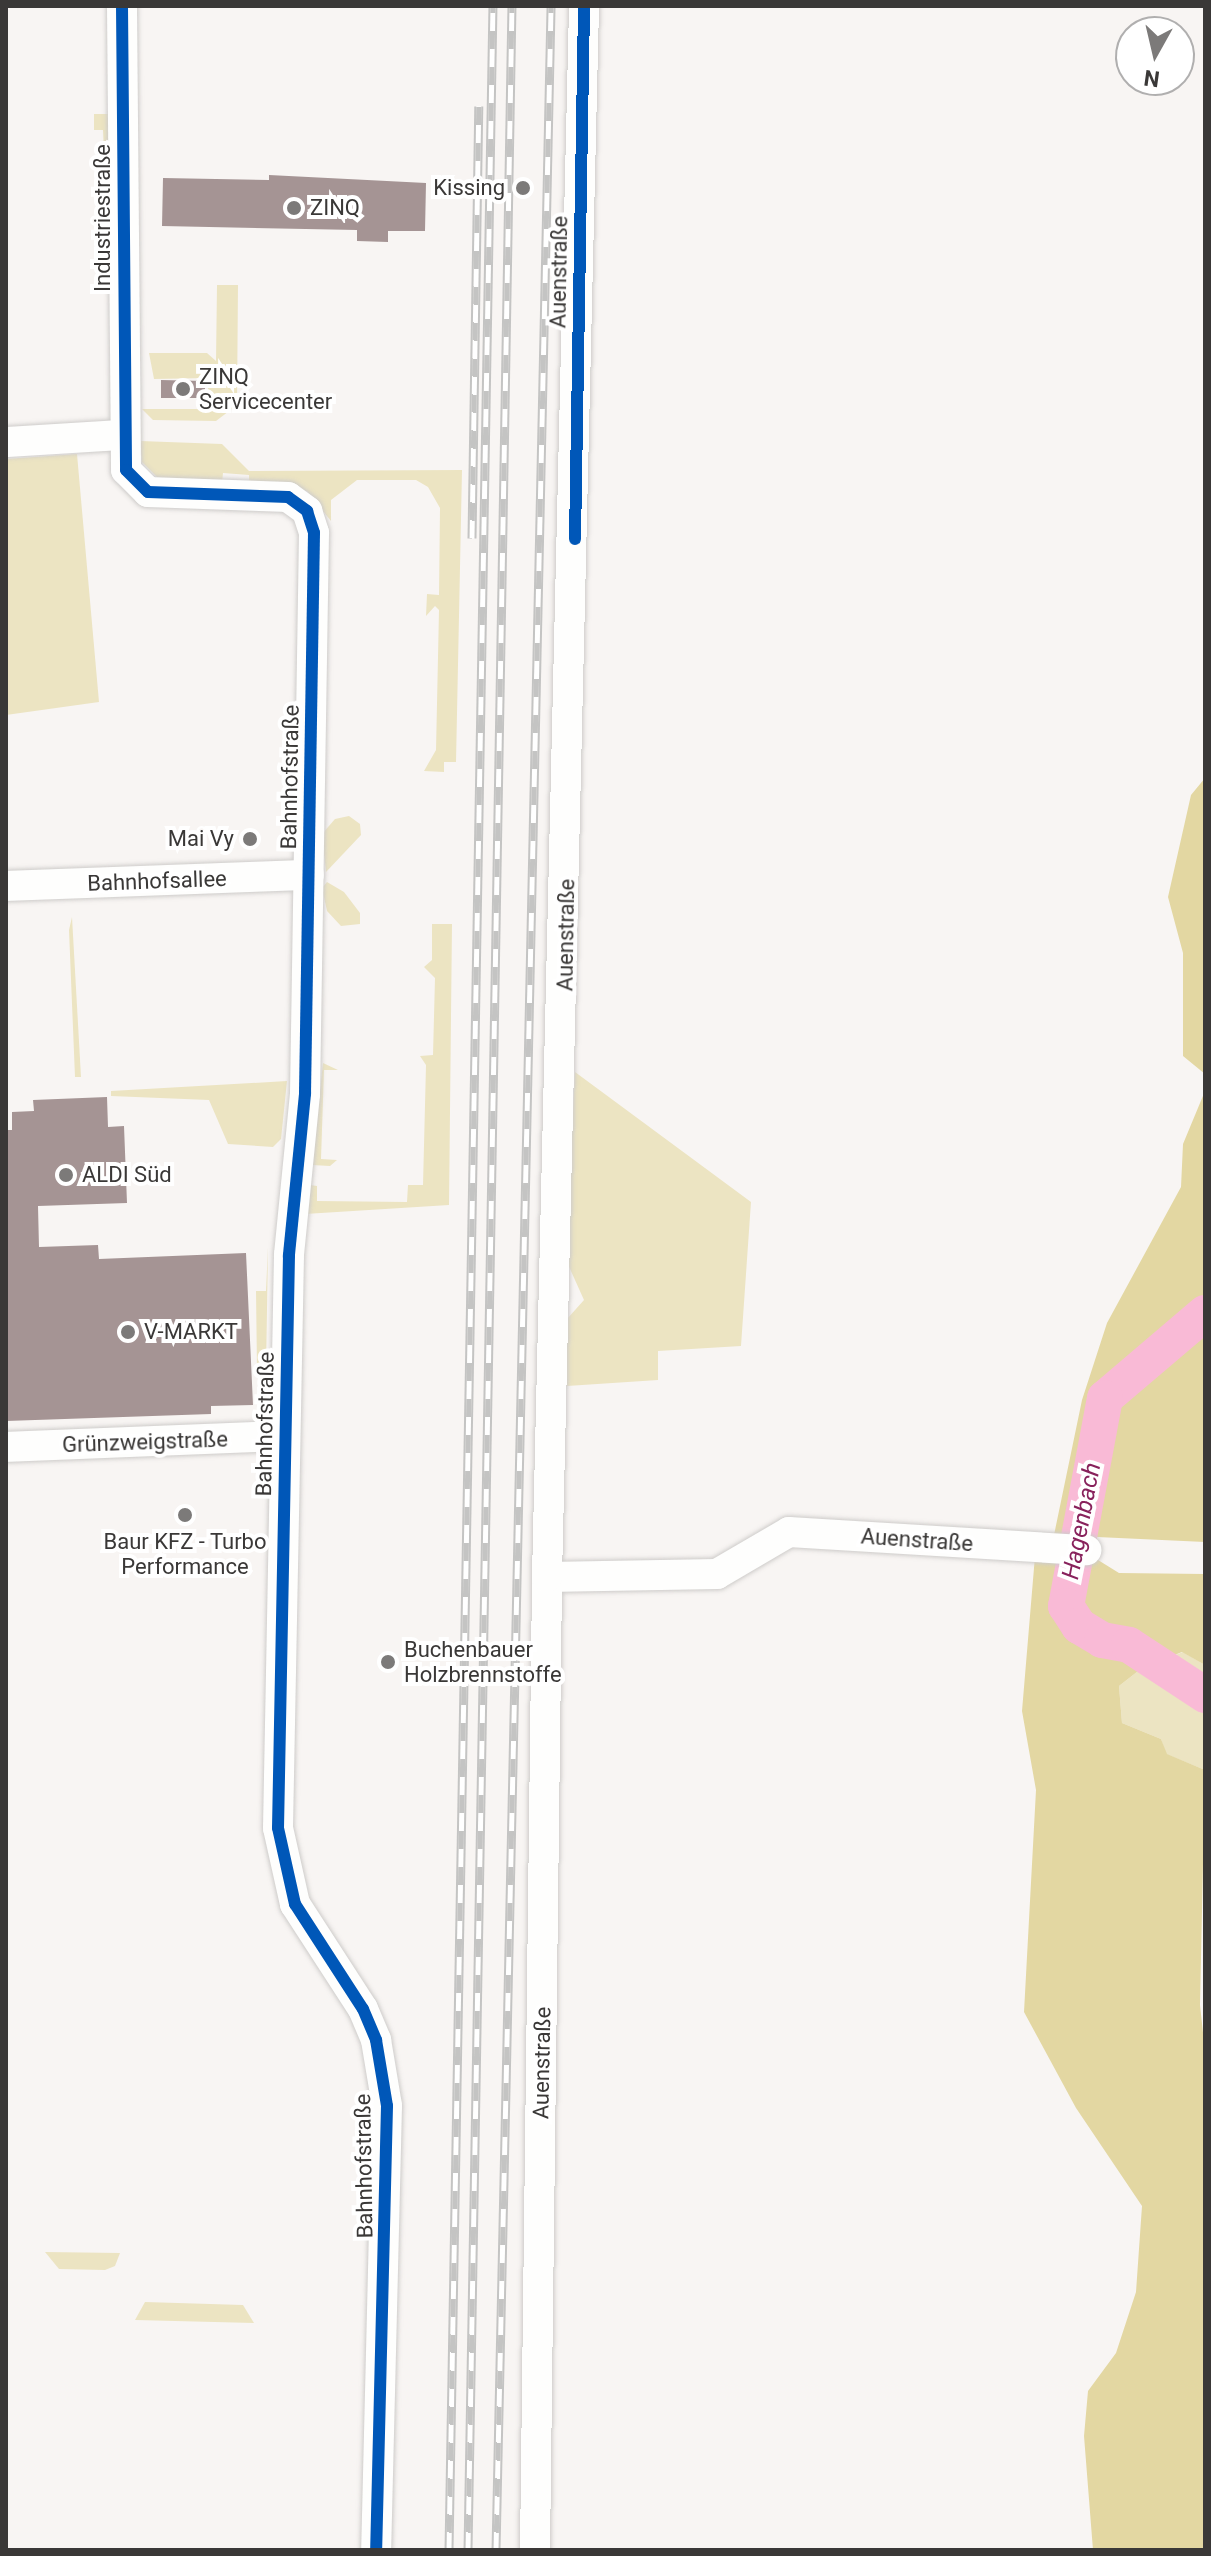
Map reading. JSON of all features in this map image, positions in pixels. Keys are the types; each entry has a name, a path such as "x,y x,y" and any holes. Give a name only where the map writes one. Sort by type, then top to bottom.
{"street":[{"name":"Industriestraße","path":"122,6 122,432"},
{"name":"Auenstraße","path":"535,2550 547,1577 584,6"},
{"path":"6,442 122,432"},
{"name":"Bahnhofstraße","path":"122,432 126,470 148,492 288,497 307,511 314,533 305,1094 289,1255 284,1436 282,1862 306,1927 363,2009 376,2040 387,2106 376,2550"},
{"name":"Bahnhofsallee","path":"6,886 309,875"},
{"name":"Grünzweigstraße","path":"6,1447 284,1436"},
{"name":"Auenstraße","path":"547,1577 717,1574 789,1532 1072,1549"}],"shaded area":[{"path":"94,114 110,114 111,299 103,130 94,130"},
{"path":"217,285 238,285 237,405 216,421 153,420 142,409 208,409 208,378 154,379 149,353 207,353 216,361"},
{"path":"140,441 222,444 249,471 462,470 456,762 444,762 444,772 424,771 436,750 439,610 435,606 426,616 427,594 439,595 440,508 428,487 416,480 357,480 331,500 331,521 307,491 249,484 249,475 223,473 222,483 159,479 142,462"},
{"path":"77,454 99,702 6,715 6,459"},
{"path":"1205,778 1205,1074 1183,1056 1183,953 1168,897 1191,795"},
{"path":"349,816 360,824 361,835 326,872 322,834 335,819"},
{"path":"327,882 344,892 360,913 360,924 341,926 327,911 322,888"},
{"path":"72,917 81,1077 75,1077 69,930"},
{"path":"432,924 452,924 449,1205 305,1214 310,1185 317,1186 317,1201 407,1202 408,1185 423,1185 426,1065 420,1056 433,1055 435,978 424,967 432,960"},
{"path":"323,1063 338,1070 324,1070 321,1159 337,1160 330,1166 312,1165"},
{"path":"575,1072 751,1202 741,1346 658,1351 658,1380 567,1386 567,1319 584,1300 566,1260"},
{"path":"287,1081 281,1139 273,1147 228,1144 209,1100 111,1096 111,1091"},
{"path":"1205,1091 1205,1542 1054,1535 1082,1400 1107,1323 1181,1187 1183,1144"},
{"path":"268,1247 266,1371 257,1370 256,1291 266,1291"},
{"path":"1035,1556 1098,1560 1119,1573 1205,1574 1205,1665 1182,1652 1142,1668 1119,1686 1122,1723 1161,1739 1167,1754 1205,1770 1200,2005 1205,2051 1205,2550 1093,2550 1084,2436 1088,2391 1116,2353 1136,2292 1142,2206 1076,2108 1024,2012 1036,1790 1022,1711"},
{"path":"1183,1652 1205,1665 1205,1687 1160,1661"},
{"path":"1142,1668 1204,1702 1205,1770 1166,1754 1161,1739 1122,1723 1119,1686"},
{"path":"45,2252 120,2253 115,2266 105,2270 59,2269"},
{"path":"145,2302 243,2305 254,2323 135,2320"}],"building":[{"name":"ZINQ","path":"269,175 426,183 425,231 388,231 388,242 357,241 357,230 162,226 163,178 269,180"},
{"name":"ZINQ Servicecenter","path":"161,380 205,381 205,398 161,398"},
{"name":"V-MARKT","path":"107,1097 108,1127 124,1126 127,1203 38,1206 39,1247 98,1245 99,1259 246,1253 253,1405 211,1406 211,1414 6,1421 6,1130 12,1130 12,1112 34,1111 33,1100"}],"waterway":[{"name":"Hagenbach","path":"1205,1313 1105,1398 1066,1606 1079,1626 1102,1640 1129,1645 1205,1695"}],"railway":[{"path":"449,2550 493,6"},
{"path":"468,2550 512,6"},
{"path":"496,2550 551,6"},
{"path":"472,538 479,106"}],"cycle path":[{"path":"122,6 126,470 148,492 288,497 307,511 314,533 305,1094 289,1255 278,1828 295,1904 363,2009 376,2040 387,2106 376,2550"},
{"path":"575,539 584,6"}],"place":[{"name":"Kissing","path":"523,188"},
{"name":"ZINQ","path":"294,208"},
{"name":"ZINQ Servicecenter","path":"183,389"},
{"name":"Mai Vy","path":"250,839"},
{"name":"ALDI Süd","path":"66,1175"},
{"name":"V-MARKT","path":"128,1332"},
{"name":"Baur KFZ - Turbo Performance","path":"185,1515"},
{"name":"Buchenbauer Holzbrennstoffe","path":"388,1662"}]}
